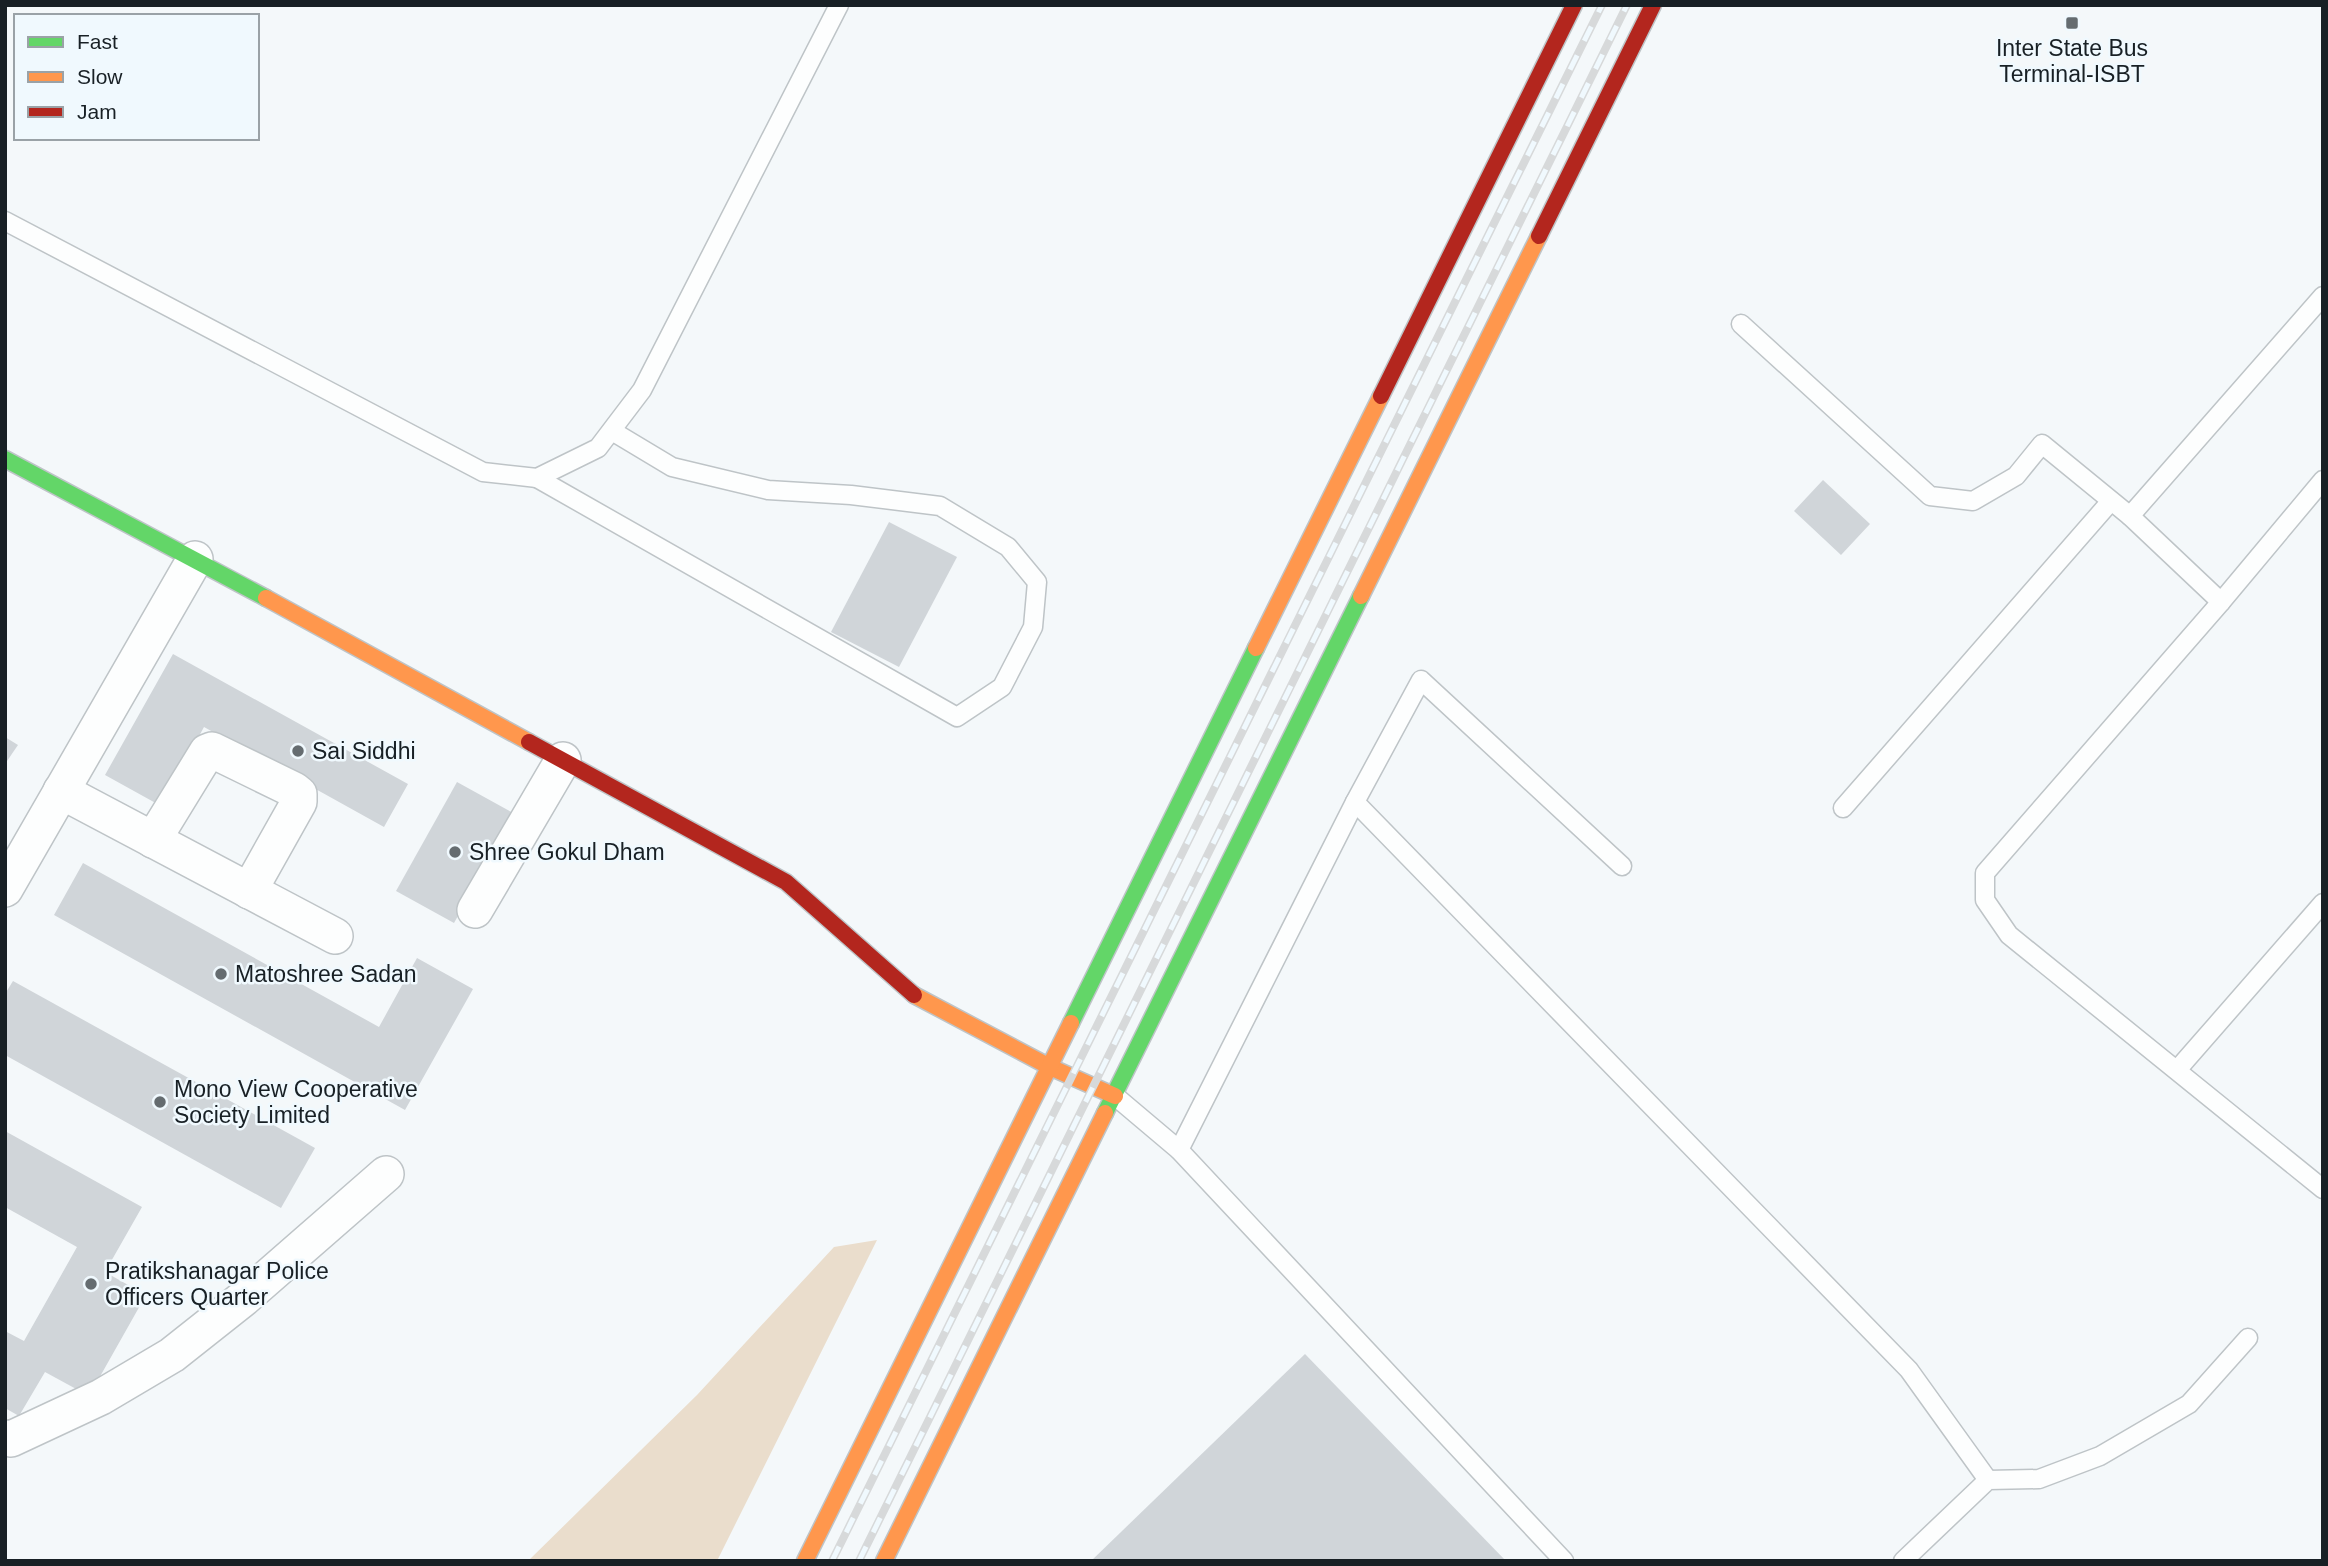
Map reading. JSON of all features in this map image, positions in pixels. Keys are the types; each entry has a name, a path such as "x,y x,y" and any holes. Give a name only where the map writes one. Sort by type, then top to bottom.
{"main road":[{"path":"805,1561 1574,5"},
{"path":"884,1561 1653,5"},
{"path":"5,459 195,559 786,882 919,999 1050,1067 1115,1096"}],"street":[{"path":"5,889 195,559"},
{"path":"153,840 204,755 212,750 294,790 299,794 299,802 249,891"},
{"path":"475,910 563,760"},
{"path":"61,791 335,936"},
{"path":"5,1438 11,1438 101,1397 172,1355 244,1298 386,1174"}],"lane":[{"path":"537,478 598,448 642,390 839,5"},
{"path":"5,221 483,472 537,478 957,716 1002,687 1034,627 1037,582 1008,547 940,506 851,495 768,490 672,467 612,431"},
{"path":"2130,516 2323,296"},
{"path":"1741,324 1930,496 1973,501 2016,476 2042,444 2130,516 2221,602"},
{"path":"2323,481 1986,873 1985,900 2009,935 2323,1189"},
{"path":"1843,808 2110,501"},
{"path":"1179,1150 1355,802 1421,680 1622,866"},
{"path":"1355,802 1909,1370 1988,1480"},
{"path":"2177,1070 2323,903"},
{"path":"1115,1096 1179,1150 1564,1561"},
{"path":"1903,1561 1988,1480 2039,1479 2100,1456 2189,1404 2248,1338"}],"shaded area":[{"path":"877,1240 717,1561 528,1561 697,1395 834,1247"}],"building":[{"path":"1823,480 1870,524 1841,555 1794,511"},
{"path":"889,522 957,557 899,667 831,632"},
{"name":"Sai Siddhi","path":"173,654 408,784 384,827 204,727 161,806 105,775"},
{"path":"5,737 18,745 5,764"},
{"name":"Shree Gokul Dham","path":"457,782 515,814 454,923 396,891"},
{"name":"Matoshree Sadan","path":"83,863 379,1027 417,958 473,989 405,1110 54,915"},
{"name":"Mono View Cooperative Society Limited","path":"13,981 315,1148 281,1208 5,1055 5,994"},
{"name":"Pratikshanagar Police Officers Quarter","path":"5,1131 142,1207 105,1272 146,1295 89,1396 45,1372 19,1416 5,1408 5,1331 24,1341 77,1247 5,1207"},
{"path":"1305,1354 1506,1561 1091,1561"}],"railway":[{"path":"832,1561 1602,5"},
{"path":"859,1561 1627,5"}],"traffic: fast":[{"path":"5,459 266,598"},
{"path":"1105,1113 1361,596"},
{"path":"1071,1023 1256,648"}],"traffic: slow":[{"path":"1361,596 1539,236"},
{"path":"1256,648 1381,396"},
{"path":"266,598 529,742"},
{"path":"914,995 1050,1067 1115,1096"},
{"path":"805,1561 1071,1023"},
{"path":"884,1561 1105,1113"}],"traffic: jam":[{"path":"1381,396 1574,5"},
{"path":"1539,236 1653,5"},
{"path":"529,742 786,882 914,995"}],"place":[{"name":"Inter State Bus Terminal-ISBT","path":"2072,23"},
{"name":"Sai Siddhi","path":"298,751"},
{"name":"Shree Gokul Dham","path":"455,852"},
{"name":"Matoshree Sadan","path":"221,974"},
{"name":"Mono View Cooperative Society Limited","path":"160,1102"},
{"name":"Pratikshanagar Police Officers Quarter","path":"91,1284"}]}
